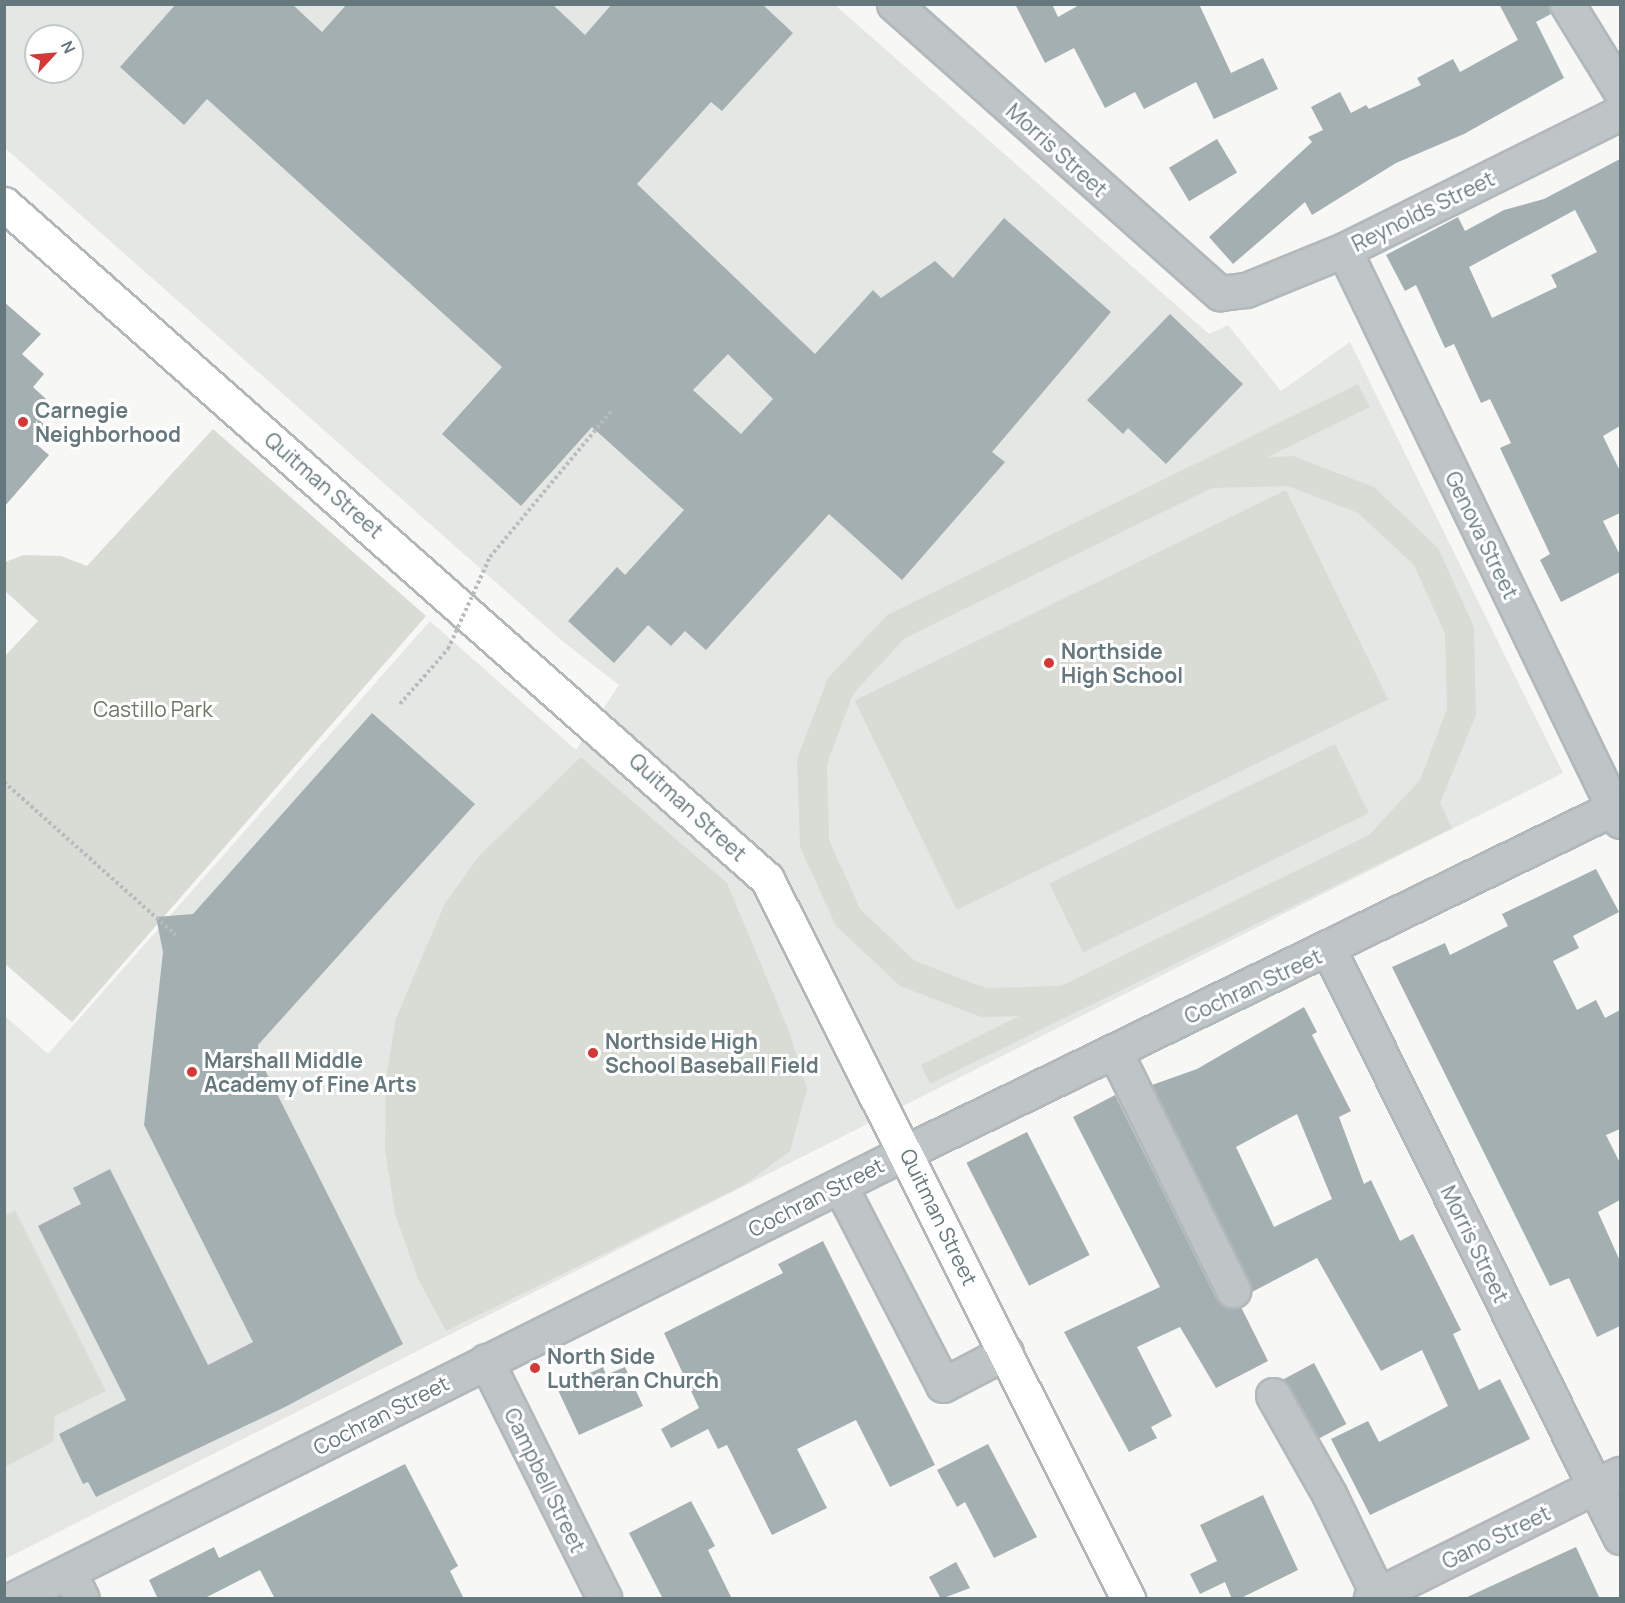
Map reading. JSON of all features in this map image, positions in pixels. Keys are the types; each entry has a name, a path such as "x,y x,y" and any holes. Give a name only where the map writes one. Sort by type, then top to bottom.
{"main road":[{"name":"Quitman Street","path":"4,204 767,879 906,1152 1128,1599"}],"street":[{"name":"Morris Street","path":"894,4 1220,293"},
{"path":"1567,4 1620,90"},
{"name":"Reynolds Street","path":"1220,293 1246,290 1344,250 1620,113"},
{"name":"Genova Street","path":"1344,250 1618,811"},
{"name":"Cochran Street","path":"15,1599 76,1586 486,1361 906,1152 1618,811"},
{"name":"Morris Street","path":"1329,950 1608,1480 1620,1538"},
{"path":"1115,1052 1233,1290"},
{"path":"840,1186 943,1385 1006,1352"},
{"name":"Campbell Street","path":"486,1361 604,1599"},
{"path":"1273,1395 1329,1494 1374,1597"},
{"name":"Gano Street","path":"1374,1597 1608,1480"}],"path":[{"path":"400,704 448,649 490,557 613,409"},
{"path":"4,782 176,935"}],"shaded area":[{"name":"Northside High School","path":"5,5 835,5 1209,334 1228,325 1281,391 1350,342 1563,773 5,1559 5,1016 48,1054 430,621 576,750 619,685 561,640 5,148"}],"green space":[{"path":"1358,384 1370,407 1268,457 1293,456 1374,487 1438,548 1474,627 1476,715 1440,803 1452,828 930,1084 921,1065 1019,1016 981,1017 900,986 836,926 800,847 797,759 828,678 887,615","holes":["1288,486 1358,513 1414,565 1445,634 1447,709 1420,780 1369,835 1061,986 986,988 915,961 860,909 829,840 827,764 853,694 905,638 1212,488"]},
{"name":"Castillo Park","path":"213,429 426,616 72,1022 5,964 4,657 38,621 5,591 5,562 24,555 61,556 87,566"},
{"path":"1286,490 1388,699 957,910 855,700"},
{"path":"1335,744 1369,813 1083,953 1049,883"},
{"name":"Northside High School Baseball Field","path":"581,757 727,883 788,1029 807,1089 790,1151 744,1185 446,1331 418,1279 395,1214 385,1150 386,1078 396,1018 445,903 480,855"},
{"path":"15,1210 106,1391 55,1416 53,1442 5,1467 4,1216"}],"building":[{"path":"176,4 292,4 322,32 347,4 552,4 585,35 612,4 762,4 793,33 722,111 711,102 637,184 815,354 873,290 881,298 935,261 953,278 1004,218 1111,312 992,452 1005,462 902,580 829,514 706,650 685,631 671,646 648,625 614,663 568,621 617,567 625,575 684,510 592,427 521,506 442,434 502,367 207,99 184,125 120,67","holes":["728,354 773,399 741,434 693,390"]},
{"path":"1015,4 1052,4 1058,17 1081,4 1199,4 1231,73 1263,58 1278,89 1214,119 1196,82 1144,109 1135,92 1105,108 1074,48 1045,63"},
{"path":"1499,4 1548,4 1551,14 1536,22 1564,78 1464,134 1396,163 1312,215 1305,202 1233,264 1209,237 1312,142 1308,137 1323,130 1311,107 1340,92 1351,113 1366,105 1369,109 1421,85 1417,78 1453,59 1460,72 1518,40"},
{"path":"1217,139 1237,172 1189,201 1169,168"},
{"path":"1620,159 1620,426 1603,436 1620,471 1620,513 1603,521 1620,555 1620,572 1561,602 1540,560 1550,554 1500,448 1511,443 1490,399 1481,403 1454,344 1445,348 1416,285 1405,291 1386,255 1458,217 1465,231 1504,210 1544,199","holes":["1575,210 1597,252 1551,275 1557,287 1492,318 1469,267"]},
{"name":"Carnegie Neighborhood","path":"4,302 41,334 22,354 44,374 33,387 46,399 33,414 49,429 36,444 49,455 4,507"},
{"path":"1170,314 1243,384 1166,464 1128,428 1123,434 1087,400"},
{"path":"372,713 475,804 258,1045 259,1058 403,1344 285,1407 96,1497 88,1482 83,1484 59,1434 126,1400 38,1226 81,1204 73,1188 110,1169 208,1365 253,1342 144,1125 163,952 156,917 193,914"},
{"path":"1596,869 1619,912 1573,936 1579,948 1553,961 1577,1010 1596,1000 1605,1018 1620,1010 1620,1129 1606,1135 1620,1163 1620,1200 1598,1212 1620,1261 1620,1326 1597,1337 1569,1278 1550,1286 1392,967 1445,943 1450,955 1508,926 1502,914"},
{"path":"1304,1007 1317,1032 1312,1035 1351,1111 1339,1117 1364,1184 1371,1180 1400,1241 1413,1234 1461,1330 1453,1334 1479,1390 1500,1379 1530,1439 1370,1515 1331,1439 1368,1421 1379,1442 1448,1406 1422,1350 1381,1371 1317,1258 1252,1292 1152,1085 1197,1069","holes":["1297,1114 1332,1199 1274,1227 1236,1147"]},
{"path":"1115,1095 1216,1298 1223,1306 1241,1307 1268,1361 1216,1388 1180,1327 1137,1347 1172,1416 1151,1427 1157,1438 1129,1452 1064,1332 1160,1287 1073,1117"},
{"path":"1027,1132 1090,1255 1029,1286 966,1163"},
{"path":"823,1241 935,1465 890,1487 856,1420 797,1449 827,1508 772,1535 727,1445 718,1449 708,1429 671,1448 661,1429 699,1408 664,1333 783,1273 778,1264"},
{"path":"1314,1363 1346,1424 1315,1440 1283,1379"},
{"path":"603,1367 606,1375 625,1367 643,1406 579,1435 557,1388"},
{"path":"988,1444 1037,1537 994,1558 965,1502 957,1507 937,1470"},
{"path":"405,1464 458,1566 450,1571 464,1599 275,1599 260,1570 203,1599 158,1599 149,1580 214,1547 219,1558"},
{"path":"1263,1495 1298,1570 1239,1599 1232,1599 1225,1582 1200,1594 1190,1574 1217,1561 1200,1525"},
{"path":"691,1501 715,1546 708,1550 732,1599 663,1599 629,1533"},
{"path":"1576,1547 1600,1599 1463,1599"},
{"path":"956,1562 970,1588 941,1599 929,1577"}],"place":[{"name":"Carnegie Neighborhood","path":"23,422"},
{"name":"Northside High School","path":"1049,663"},
{"name":"Northside High School Baseball Field","path":"593,1053"},
{"name":"Marshall Middle Academy of Fine Arts","path":"192,1072"},
{"name":"North Side Lutheran Church","path":"535,1368"}]}
